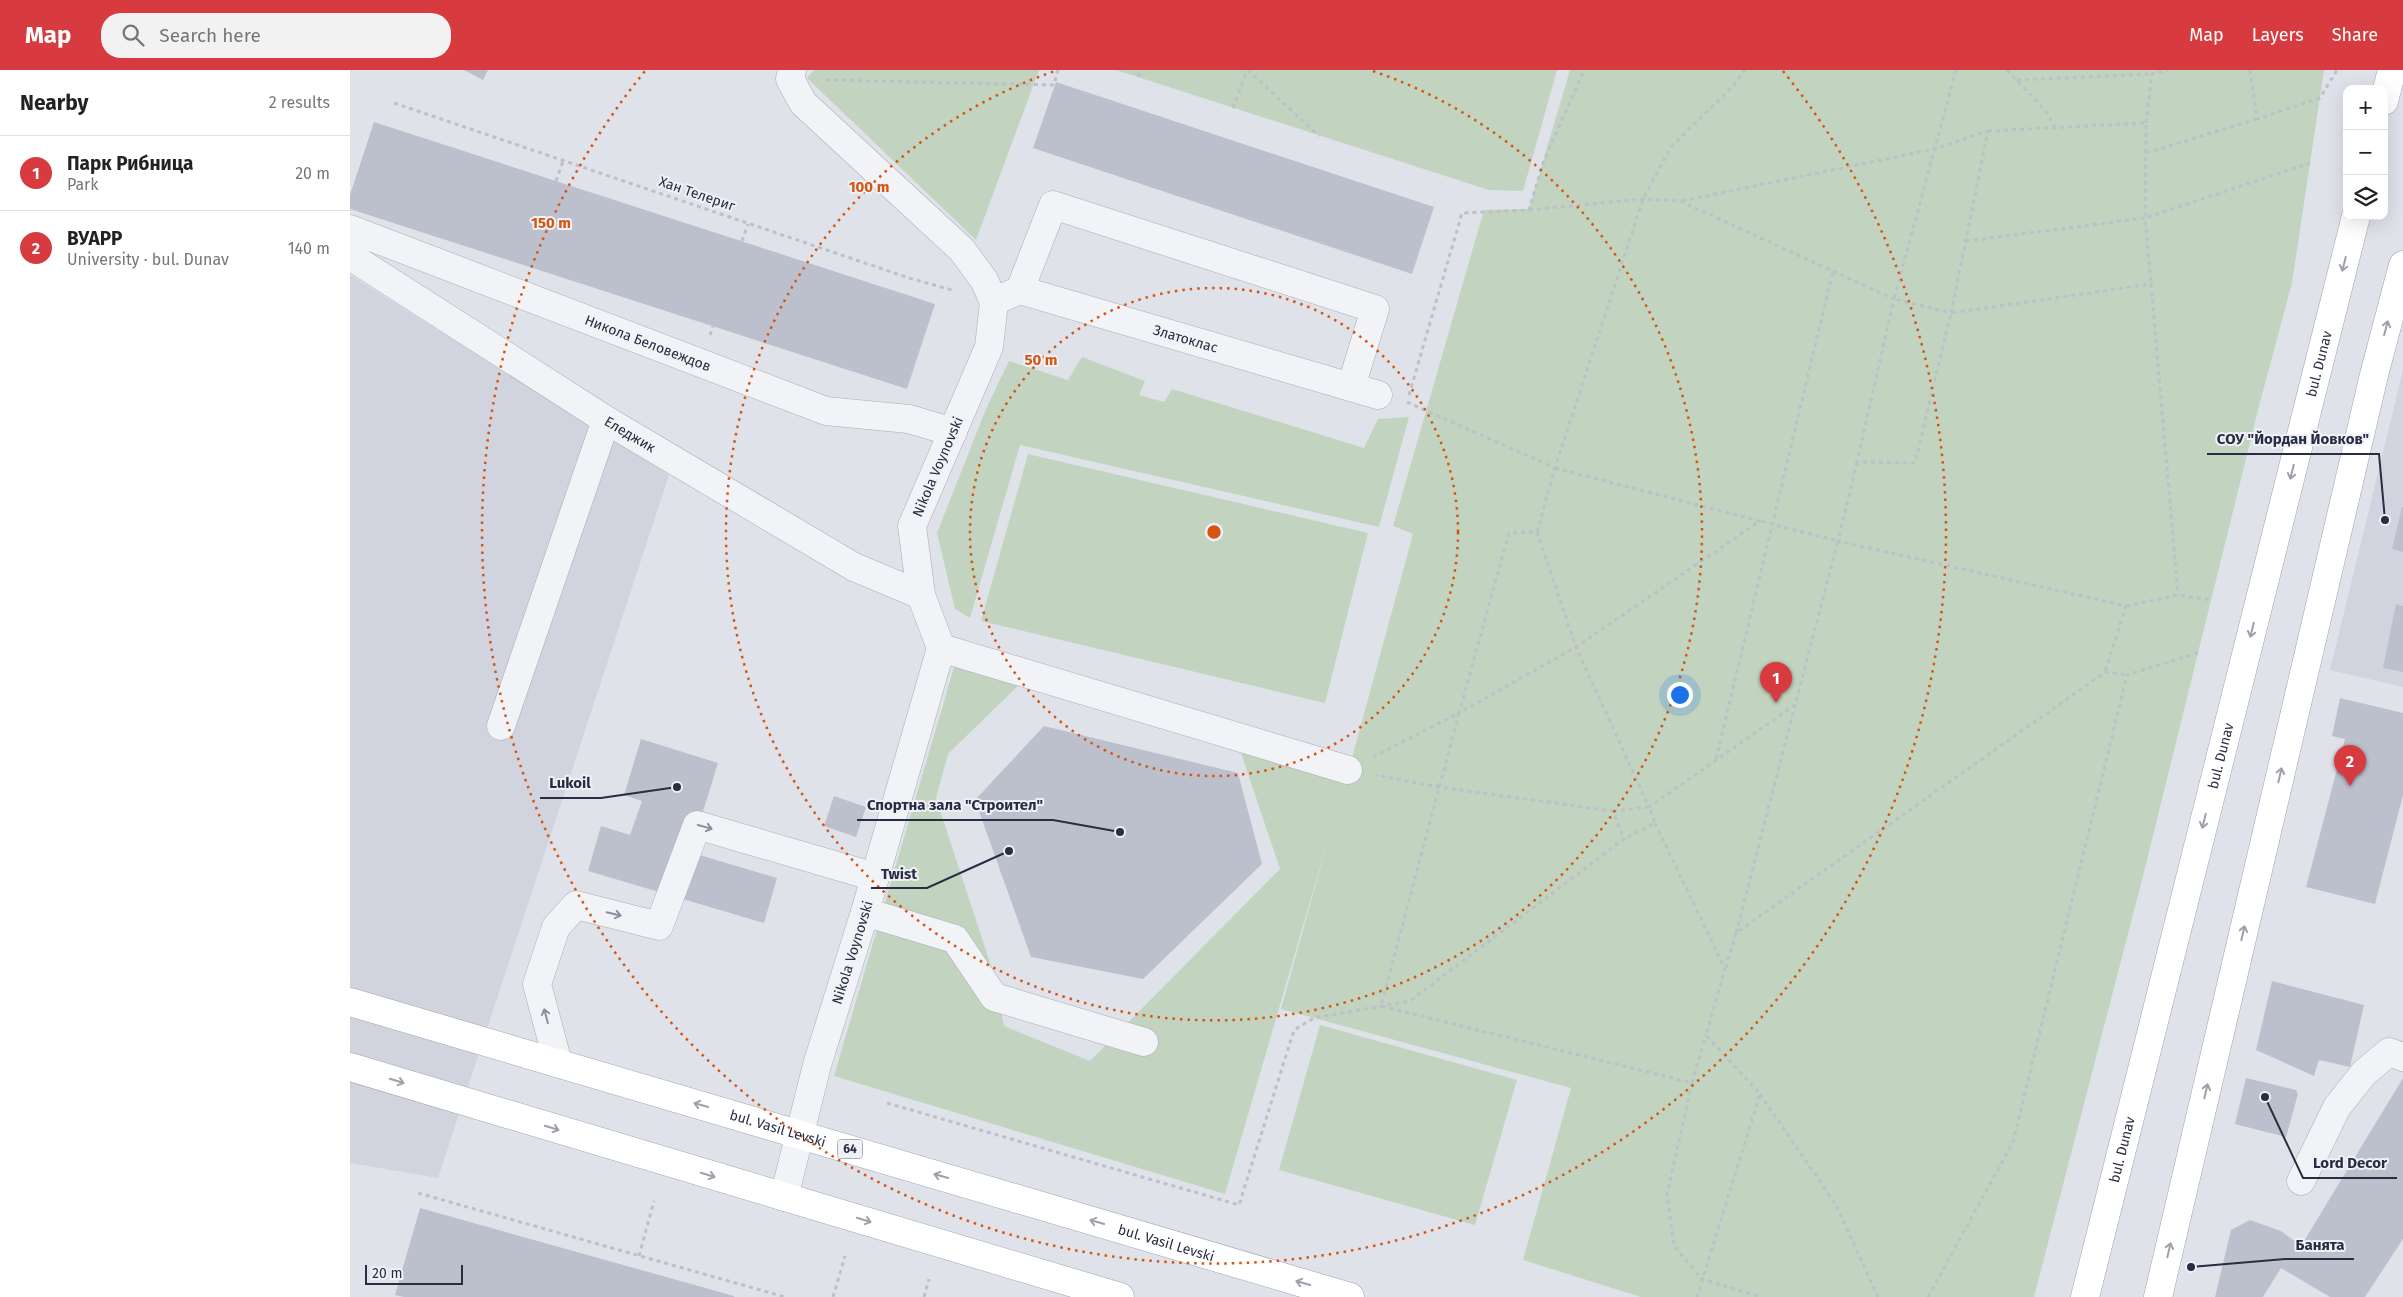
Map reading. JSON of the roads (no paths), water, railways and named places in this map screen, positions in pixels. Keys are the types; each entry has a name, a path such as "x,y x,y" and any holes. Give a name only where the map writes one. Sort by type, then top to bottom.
{"main road":[{"path":"2388,86 2392,70"},
{"name":"bul. Dunav","path":"2085,1297 2355,220"},
{"path":"2158,1297 2374,375 2403,266"},
{"name":"bul. Vasil Levski","path":"350,1002 1350,1297"},
{"path":"350,1068 1120,1297"}],"street":[{"name":"Nikola Voynovski","path":"784,1197 817,1065 875,877 942,648 921,595 912,526 990,347 994,302 984,280 962,250 802,103 791,75"},
{"path":"994,302 1020,290 1053,206 1375,309 1351,387"},
{"name":"Никола Беловеждов","path":"350,229 826,411 909,420 953,432"},
{"name":"Еледжик","path":"350,256 606,420 854,567 921,595"},
{"name":"Златоклас","path":"1020,290 1378,395"},
{"path":"501,726 606,420"},
{"path":"942,648 1348,770"},
{"path":"558,1063 537,984 556,927 576,905 659,926 697,825 875,877"},
{"path":"864,912 955,939 994,997 1144,1042"},
{"path":"2301,1181 2336,1107 2364,1073 2396,1054"}],"place":[{"name":"СОУ \"Йордан Йовков\"","path":"2385,520"},
{"name":"Парк Рибница","path":"1776,703"},
{"name":"ВУАРР","path":"2350,786"},
{"name":"Lukoil","path":"677,787"},
{"name":"Спортна зала \"Строител\"","path":"1120,832"},
{"name":"Twist","path":"1009,851"},
{"name":"Lord Decor","path":"2265,1097"},
{"name":"Банята","path":"2191,1267"}]}
